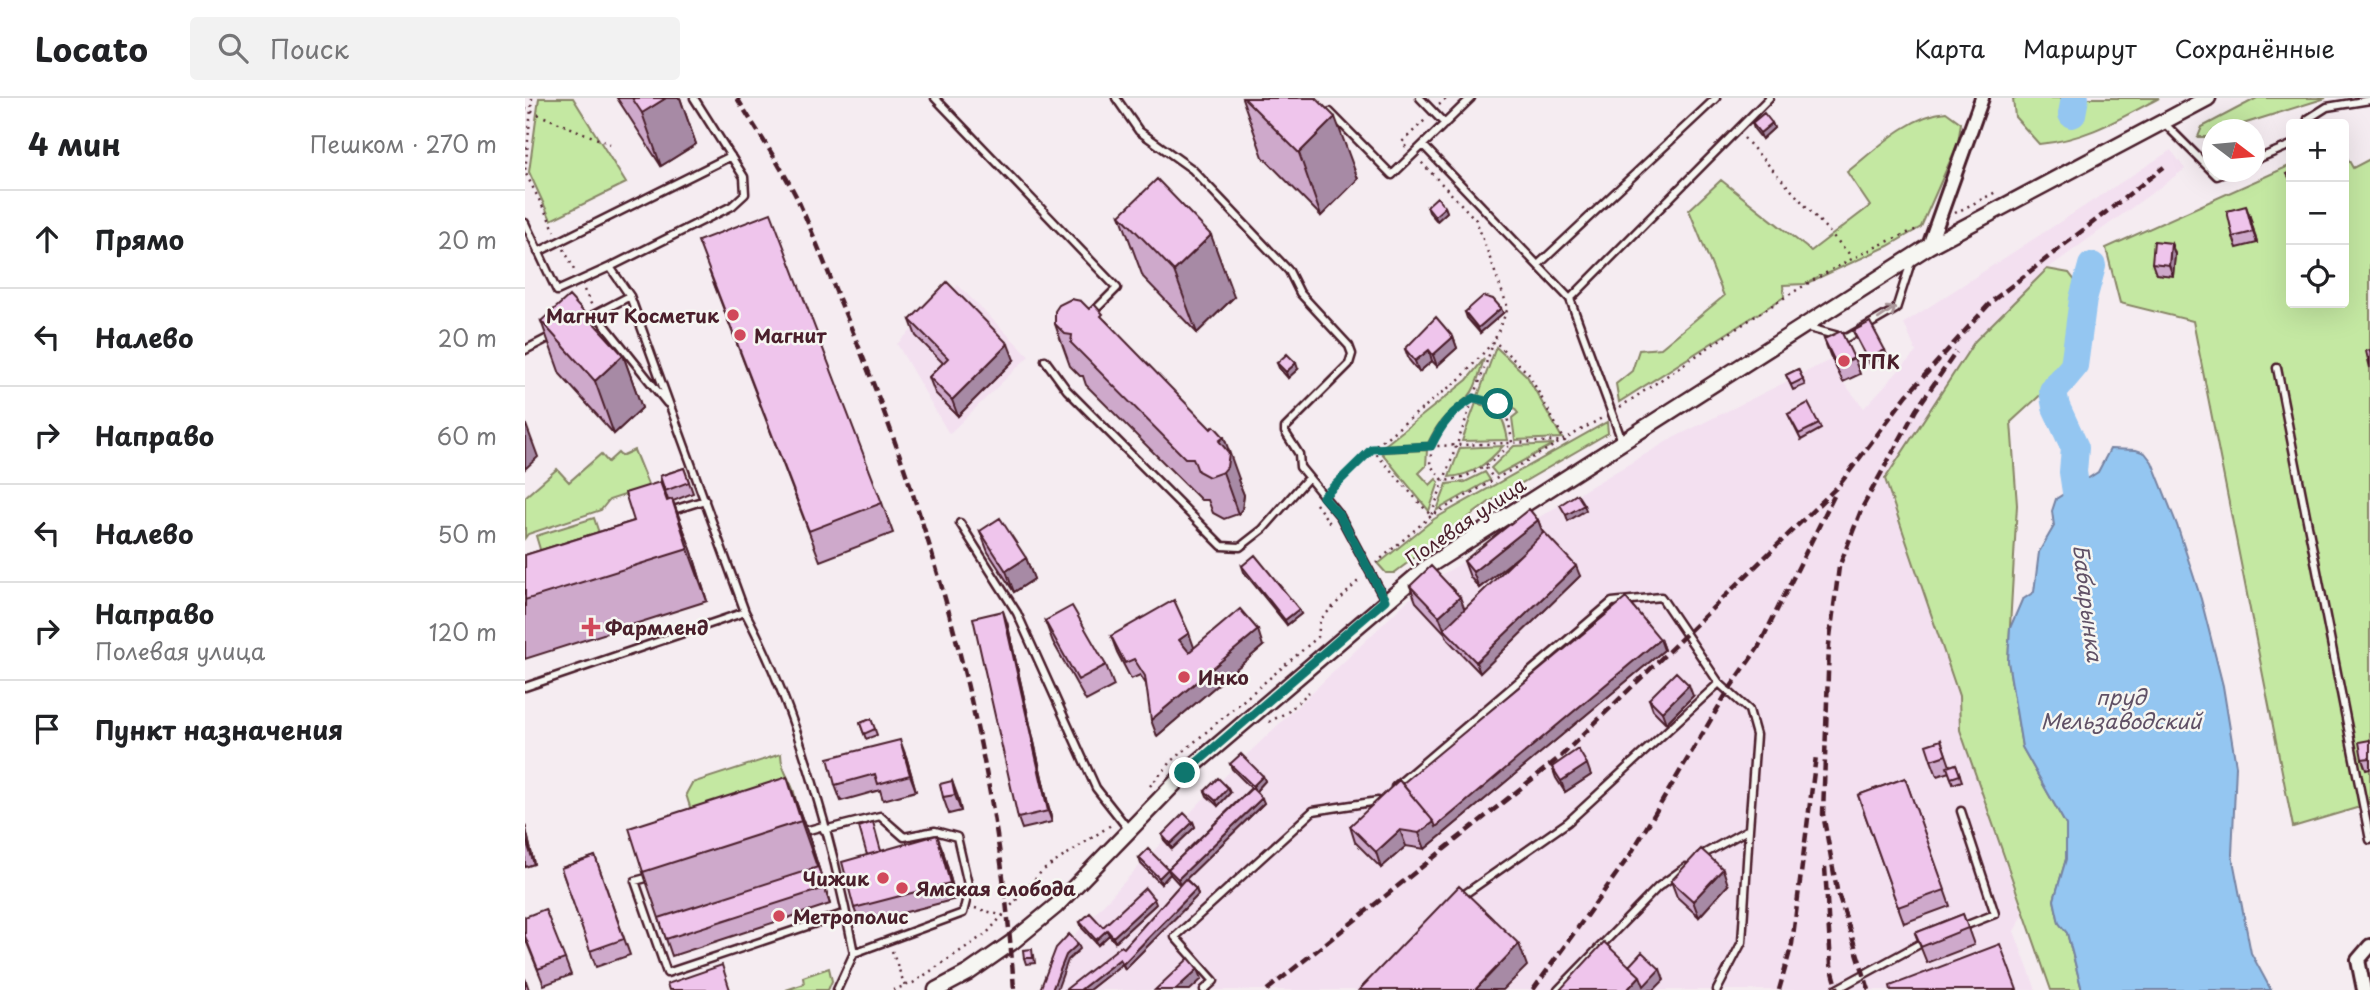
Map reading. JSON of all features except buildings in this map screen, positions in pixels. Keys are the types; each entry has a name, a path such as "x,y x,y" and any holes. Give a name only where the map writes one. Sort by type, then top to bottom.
{"street":[{"path":"1929,246 1982,98"},
{"name":"Полевая улица","path":"936,990 968,972 1047,913 1185,773 1427,567 1929,246 2209,98"},
{"path":"2364,990 2358,960 2368,949"}],"lane":[{"path":"525,223 557,291 740,202 746,186 731,156 694,98"},
{"path":"935,98 1117,288 1081,324"},
{"path":"1116,98 1139,131 1192,169 1289,271 1300,293 1349,346 1352,354 1349,364 1285,428 1299,454 1300,467 1340,516 1385,600"},
{"path":"1420,98 1445,124"},
{"path":"1325,107 1392,174 1471,98"},
{"path":"1539,264 1716,98"},
{"path":"1570,299 1769,98"},
{"path":"2308,119 2327,107 2370,100"},
{"path":"2164,123 2202,161"},
{"path":"1423,145 1570,299 1622,441"},
{"path":"2265,156 2286,147"},
{"path":"538,252 731,156"},
{"path":"1803,327 1846,338 1896,309 1913,256"},
{"path":"610,267 630,296 745,612 758,636 797,739 846,913 853,953 837,990"},
{"path":"572,326 630,296"},
{"path":"596,314 670,407"},
{"path":"525,350 560,332"},
{"path":"1045,360 1067,390 1222,546 1240,547 1263,529 1308,478"},
{"path":"2277,368 2367,813 2370,840"},
{"path":"665,512 705,500"},
{"path":"960,523 1017,613 1096,788 1129,830"},
{"path":"1204,990 1214,981 1175,937 1313,811 1376,804 1612,602 1661,597 1719,683 1749,710 1756,735 1742,942 1717,990"},
{"path":"525,687 745,612"},
{"path":"1456,899 1568,822 1719,683"},
{"path":"1948,932 1995,914 1961,811"},
{"path":"794,834 880,816 904,837 935,831 957,837 969,889 963,913 853,953"},
{"path":"1558,990 1658,887 1704,853 1749,830"},
{"path":"661,873 635,881 667,973 846,913"},
{"path":"1835,990 1913,946 1937,936"}],"path":[{"path":"532,98 525,172 596,314"},
{"path":"1372,449 1431,516 1508,308 1476,220 1402,142 1445,99"},
{"path":"525,109 610,144"},
{"path":"1740,128 1746,144 1853,257"},
{"path":"1372,449 1565,441 1528,373 1494,341"},
{"path":"1334,528 1315,506 1372,449 1462,377 1494,341"},
{"path":"1444,481 1430,465 1431,446 1453,411 1474,398 1498,404 1509,419 1512,443"},
{"path":"1444,481 1465,478 1486,468 1512,443"},
{"path":"1486,468 1495,480"},
{"path":"983,909 1005,916"},
{"path":"888,941 905,986"}],"shaded area":[{"path":"2171,150 2185,169 2047,269 1975,341 1885,479 1959,696 1960,730 2023,915 2014,931 2036,990 1044,990 1058,953 1232,769 1407,601 1443,574 1671,439 1832,359 1843,382 1864,408 1916,352 1904,323"},
{"path":"958,285 1029,356 949,434 897,344"}],"green space":[{"path":"539,98 573,98 626,183 551,220 529,172"},
{"path":"2013,98 2159,98 2087,133 2039,144 2015,117"},
{"path":"2257,98 2326,98 2259,119 2217,119"},
{"path":"1946,112 1961,123 1958,143 1921,227 1888,246 1805,284 1783,285 1784,297 1619,402 1616,384 1632,371 1639,350 1661,348 1724,296 1689,210 1721,180 1811,251 1870,206 1847,172 1906,127"},
{"path":"2370,159 2370,804 2293,827 2193,321 2120,303 2106,248 2253,182 2265,182 2265,177 2286,167 2286,308 2349,308 2349,161 2353,168"},
{"path":"2047,269 2069,273 2079,286 2069,362 2048,388 2011,422 2017,505 2008,661 2022,747 2066,825 2066,859 2054,900 2059,923 2067,933 2082,990 2051,990 1960,730 1959,696 1885,479 1975,341"},
{"path":"1496,347 1527,376 1562,438 1515,440 1512,418 1518,413 1508,401 1502,405 1478,396"},
{"path":"1484,359 1472,393 1442,421 1428,443 1385,445 1467,380"},
{"path":"1476,403 1496,411 1502,419 1508,440 1462,441"},
{"path":"1607,422 1608,433 1489,502 1394,573 1386,573 1378,564 1434,519"},
{"path":"1554,444 1497,475 1491,468 1514,446"},
{"path":"1503,446 1479,468 1449,477 1460,448"},
{"path":"634,450 649,487 609,500 601,510 528,534 525,538 525,497 557,469 569,482 601,454 608,462 618,453 621,456"},
{"path":"1427,450 1426,466 1419,473 1430,485 1436,479 1439,482 1429,511 1381,452"},
{"path":"1485,472 1490,480 1437,510 1447,484 1465,482"},
{"path":"594,518 605,551 546,569 536,536"},
{"path":"781,754 796,805 699,836 686,794 692,783"},
{"path":"829,968 832,981 828,990 786,990 804,984 803,977"}],"water":[{"name":"пруд Мельзаводский","path":"2110,449 2136,450 2145,453 2152,462 2177,525 2201,599 2223,686 2236,766 2232,855 2251,953 2271,990 2082,990 2067,933 2059,923 2054,900 2066,859 2066,825 2022,747 2008,661 2010,628 2022,600 2034,592 2039,552 2054,526 2052,511 2056,499 2098,472"}],"waterway":[{"name":"Бабарынка","path":"2072,114 2075,98"},
{"name":"Бабарынка","path":"2081,525 2073,472 2075,448 2056,407 2053,391 2074,366 2083,299 2092,266"}],"railway":[{"path":"737,98 783,173 809,225 875,388 932,556 957,641 994,814 1014,990"},
{"path":"1267,990 1560,757 1840,484 1907,395 1992,301 2164,167"},
{"path":"1869,990 1837,890 1823,814 1829,645 1839,567 1862,508 1916,410 1956,352"},
{"path":"1533,990 1630,855 1728,691 1758,648 1834,496"},
{"path":"1779,990 1792,944 1816,756"},
{"path":"1825,867 1831,965 1838,990"}],"place":[{"name":"Магнит Косметик","path":"733,315"},
{"name":"Магнит","path":"740,335"},
{"name":"ТПК","path":"1844,361"},
{"name":"Фармленд","path":"591,627"},
{"name":"Инко","path":"1184,677"},
{"name":"Чижик","path":"883,878"},
{"name":"Ямская слобода","path":"902,888"},
{"name":"Метрополис","path":"779,916"}],"route":[{"path":"1185,773 1385,600 1340,516 1323,497 1372,449 1431,446 1453,411 1474,398 1498,404"}]}
